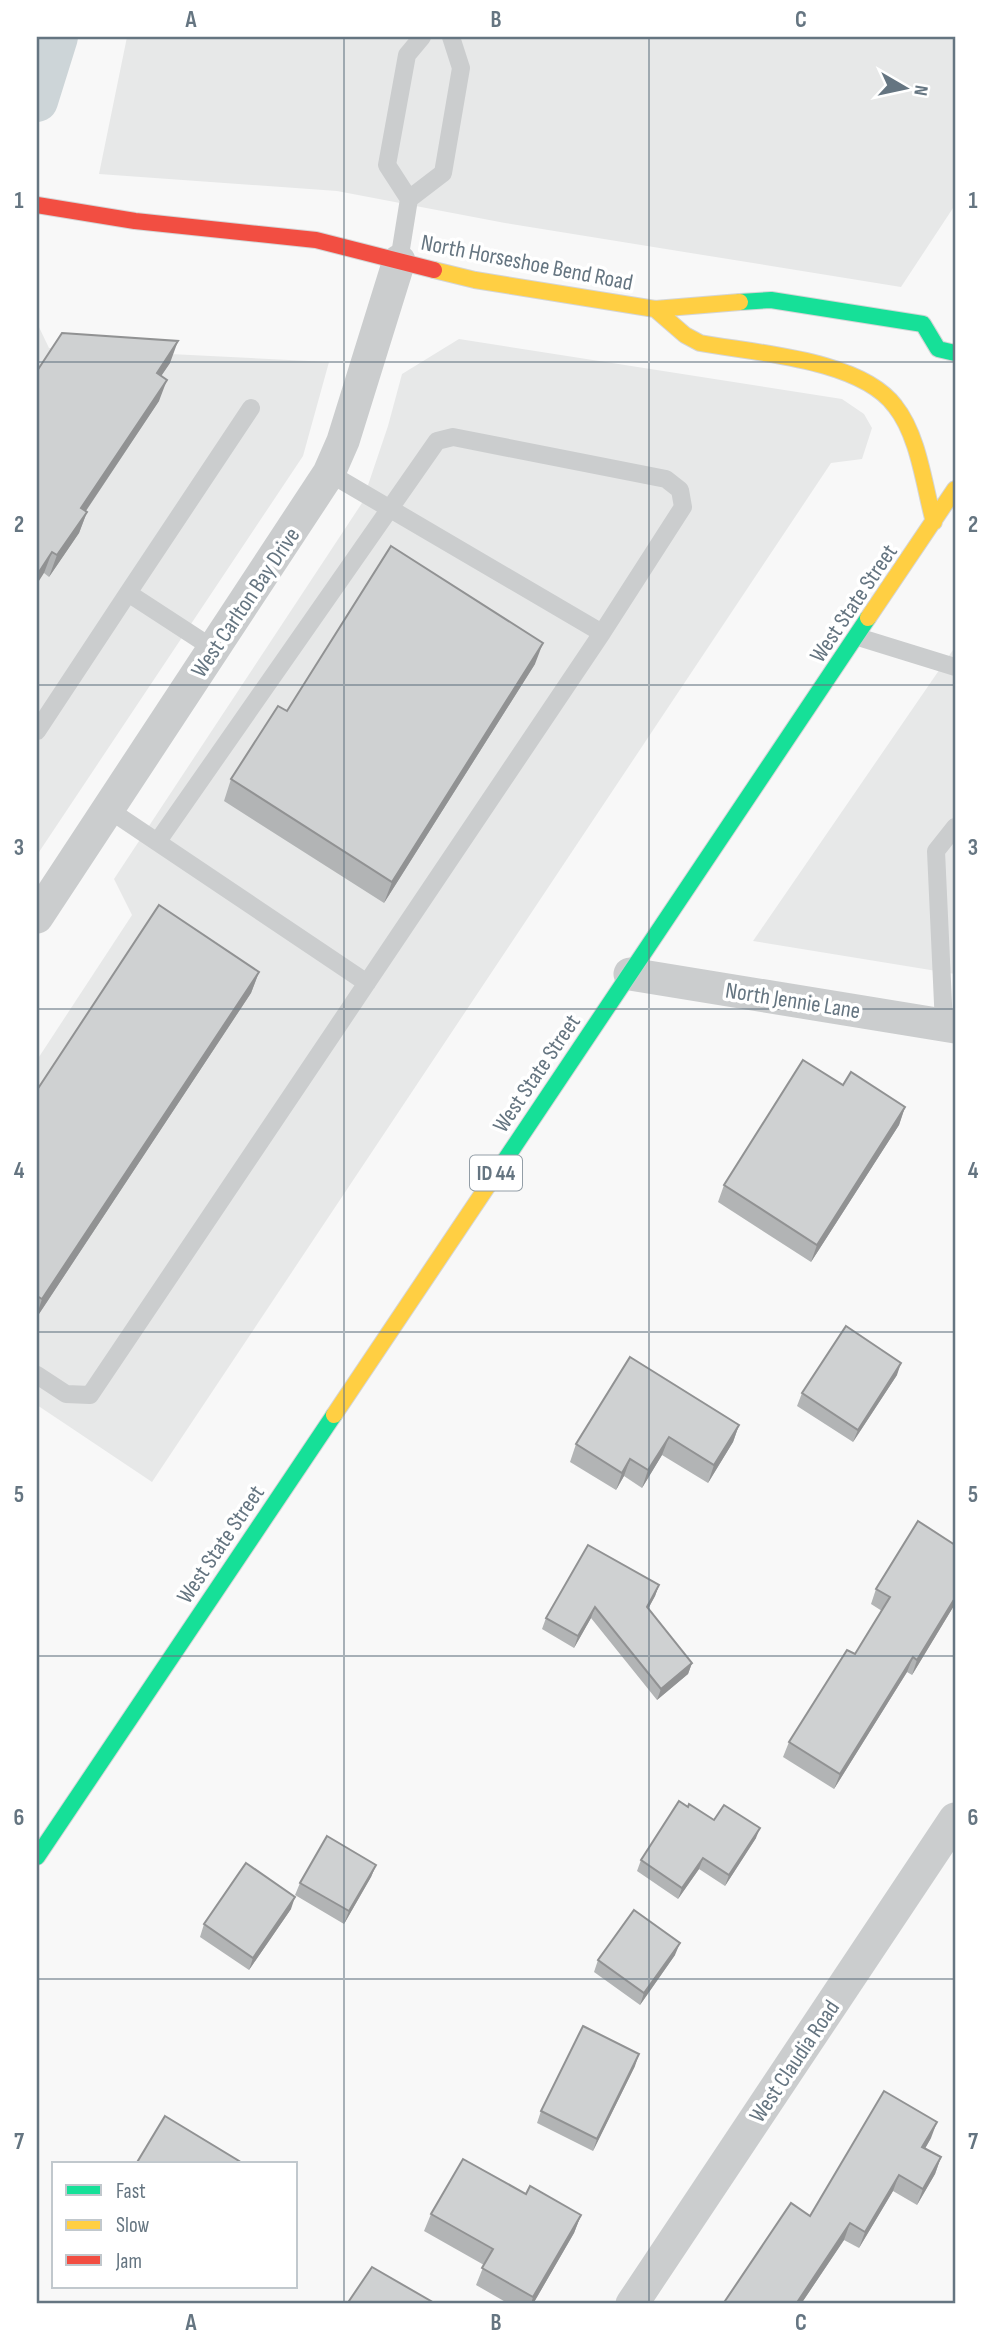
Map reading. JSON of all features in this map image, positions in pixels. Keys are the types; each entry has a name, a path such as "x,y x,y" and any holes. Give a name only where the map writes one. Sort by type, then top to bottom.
{"main road":[{"name":"North Horseshoe Bend Road","path":"37,205 135,221 316,240 475,280 655,309 771,300 923,324 938,349 955,353"},
{"path":"655,309 685,335 700,343 844,372 875,385 896,406 905,427 934,523"},
{"name":"West State Street","path":"37,1857 859,637 955,489"}],"street":[{"name":"West Carlton Bay Drive","path":"37,917 329,473 343,441 399,261"},
{"name":"North Jennie Lane","path":"630,974 950,1026"},
{"name":"West Claudia Road","path":"632,2304 955,1819"}],"lane":[{"path":"399,261 409,199 387,165 407,55 422,37"},
{"path":"409,199 443,173 461,68 451,37"},
{"path":"37,731 251,408"},
{"path":"37,1375 66,1394 90,1395 602,633 683,507 680,490 666,479 453,437 437,441 158,841"},
{"path":"329,473 602,633"},
{"path":"128,593 214,649"},
{"path":"859,637 955,667"},
{"path":"108,809 367,983"},
{"path":"950,1026 948,974 936,851 955,827"}],"shaded area":[{"path":"127,37 955,37 955,205 901,287 505,223 337,191 99,174"},
{"path":"37,323 49,348 329,362 303,456 37,855"},
{"path":"459,339 842,399 864,414 872,428 862,459 831,463 152,1482 37,1405 37,1060 132,915 114,879 362,503 402,374"},
{"path":"955,647 955,974 753,941"}],"building":[{"path":"62,333 178,341 157,373 167,380 81,508 87,512 57,555 52,552 37,575 37,371"},
{"path":"391,546 543,643 392,882 231,779 278,706 287,711"},
{"path":"159,905 259,972 42,1299 37,1296 37,1090"},
{"path":"803,1060 843,1085 851,1072 905,1107 817,1245 724,1185"},
{"path":"846,1326 901,1363 858,1430 802,1393"},
{"path":"630,1357 739,1425 714,1465 669,1437 648,1470 630,1459 622,1473 576,1444"},
{"path":"918,1521 955,1545 955,1598 917,1660 913,1657 840,1774 789,1742 847,1650 855,1654 890,1597 876,1589"},
{"path":"588,1545 659,1585 647,1607 692,1663 661,1689 595,1607 578,1636 546,1618"},
{"path":"679,1801 688,1807 689,1804 714,1820 724,1805 760,1828 729,1875 703,1858 682,1888 641,1860"},
{"path":"327,1836 376,1865 349,1911 300,1883"},
{"path":"246,1863 295,1897 253,1958 204,1924"},
{"path":"634,1910 680,1943 644,1993 598,1960"},
{"path":"583,2026 639,2054 597,2139 541,2111"},
{"path":"884,2091 937,2122 922,2147 941,2157 923,2189 899,2175 865,2232 850,2223 796,2304 723,2304 791,2203 810,2216"},
{"path":"165,2116 241,2162 137,2162"},
{"path":"463,2159 526,2194 530,2186 581,2215 533,2297 482,2268 493,2249 431,2214"},
{"path":"372,2267 436,2304 347,2304"}],"waterway":[{"path":"37,101 57,37"}],"traffic: fast":[{"path":"740,302 771,300 923,324 938,349 955,353"},
{"path":"497,1172 868,618"},
{"path":"37,1857 334,1415"}],"traffic: slow":[{"path":"434,270 475,280 655,309 740,302"},
{"path":"655,309 685,335 700,343 776,355 832,368 879,390 895,406 910,432 934,522"},
{"path":"868,618 955,489"},
{"path":"334,1415 497,1172"}],"traffic: jam":[{"path":"37,205 135,221 316,240 434,270"}]}
